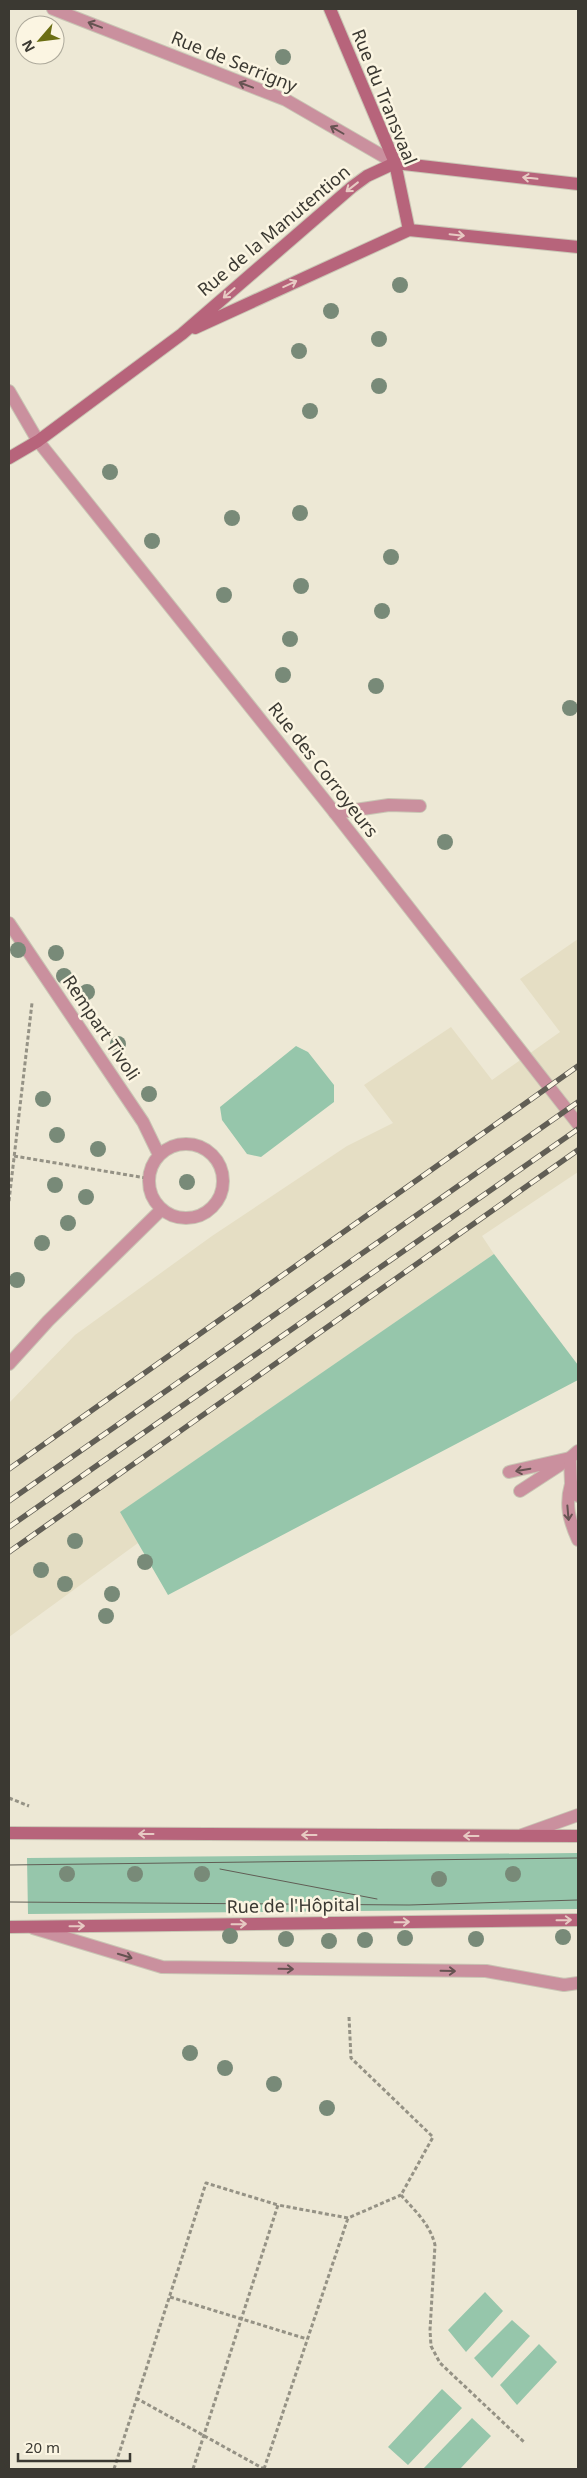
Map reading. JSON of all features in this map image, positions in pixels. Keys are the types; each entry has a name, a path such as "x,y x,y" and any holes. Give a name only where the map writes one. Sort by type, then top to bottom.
{"main road":[{"name":"Rue du Transvaal","path":"330,9 395,163 409,230"},
{"path":"395,163 578,184"},
{"name":"Rue de la Manutention","path":"9,458 38,441 182,334 352,186 374,172 395,163"},
{"path":"409,230 578,247"},
{"name":"Rue de la Manutention","path":"182,334 409,230"},
{"path":"9,1833 578,1836"},
{"name":"Rue de l'Hôpital","path":"9,1927 578,1920"}],"street":[{"name":"Rue de Serrigny","path":"53,9 286,100 395,163"},
{"name":"Rue des Corroyeurs","path":"9,391 38,441 335,813 578,1124"},
{"path":"335,813 389,805 420,806"},
{"name":"Rempart Tivoli","path":"9,923 143,1122 159,1155"},
{"path":"184,1144 201,1147 214,1156 222,1171 223,1181 220,1196 214,1206 202,1214 179,1218 162,1209 152,1196 149,1178 152,1167 159,1155 168,1148 184,1144"},
{"path":"9,1364 48,1321 162,1209"},
{"path":"509,1472 574,1454"},
{"path":"574,1454 571,1484 567,1498 568,1520 578,1540"},
{"path":"520,1491 574,1454"},
{"path":"571,1484 578,1496"},
{"path":"520,1836 578,1815"},
{"path":"28,1927 162,1967 486,1971 564,1985 578,1983"}],"path":[{"path":"9,1201 32,1000"},
{"path":"14,1156 149,1178"},
{"path":"114,2469 206,2183 278,2205 348,2218 401,2195 433,2137 352,2058 349,2017"},
{"path":"401,2195 425,2222 432,2234 434,2245 431,2346 440,2363 525,2443"},
{"path":"193,2469 278,2205"},
{"path":"136,2398 264,2469 348,2218"},
{"path":"170,2296 307,2339"}],"shaded area":[{"path":"578,939 578,1172 482,1236 494,1254 121,1512 138,1543 9,1637 9,1403 75,1335 212,1236 347,1146 393,1123 364,1085 451,1027 492,1080 560,1032 520,979"}],"green space":[{"path":"296,1046 308,1052 334,1085 334,1102 261,1157 247,1154 222,1120 220,1107"},
{"path":"494,1254 578,1365 578,1380 168,1595 120,1512"},
{"path":"578,1853 578,1909 28,1914 27,1858"},
{"path":"485,2292 503,2311 466,2352 448,2330"},
{"path":"512,2320 530,2336 492,2378 474,2358"},
{"path":"539,2344 557,2362 517,2405 500,2385"},
{"path":"442,2389 462,2408 408,2465 388,2447"},
{"path":"472,2418 491,2436 460,2469 423,2469"}],"tram line":[{"path":"9,1865 578,1858"},
{"path":"220,1869 377,1899"},
{"path":"9,1902 409,1905 578,1900"}],"railway":[{"path":"9,1469 578,1066"},
{"path":"9,1501 578,1102"},
{"path":"9,1527 578,1129"},
{"path":"9,1552 578,1150"}]}
